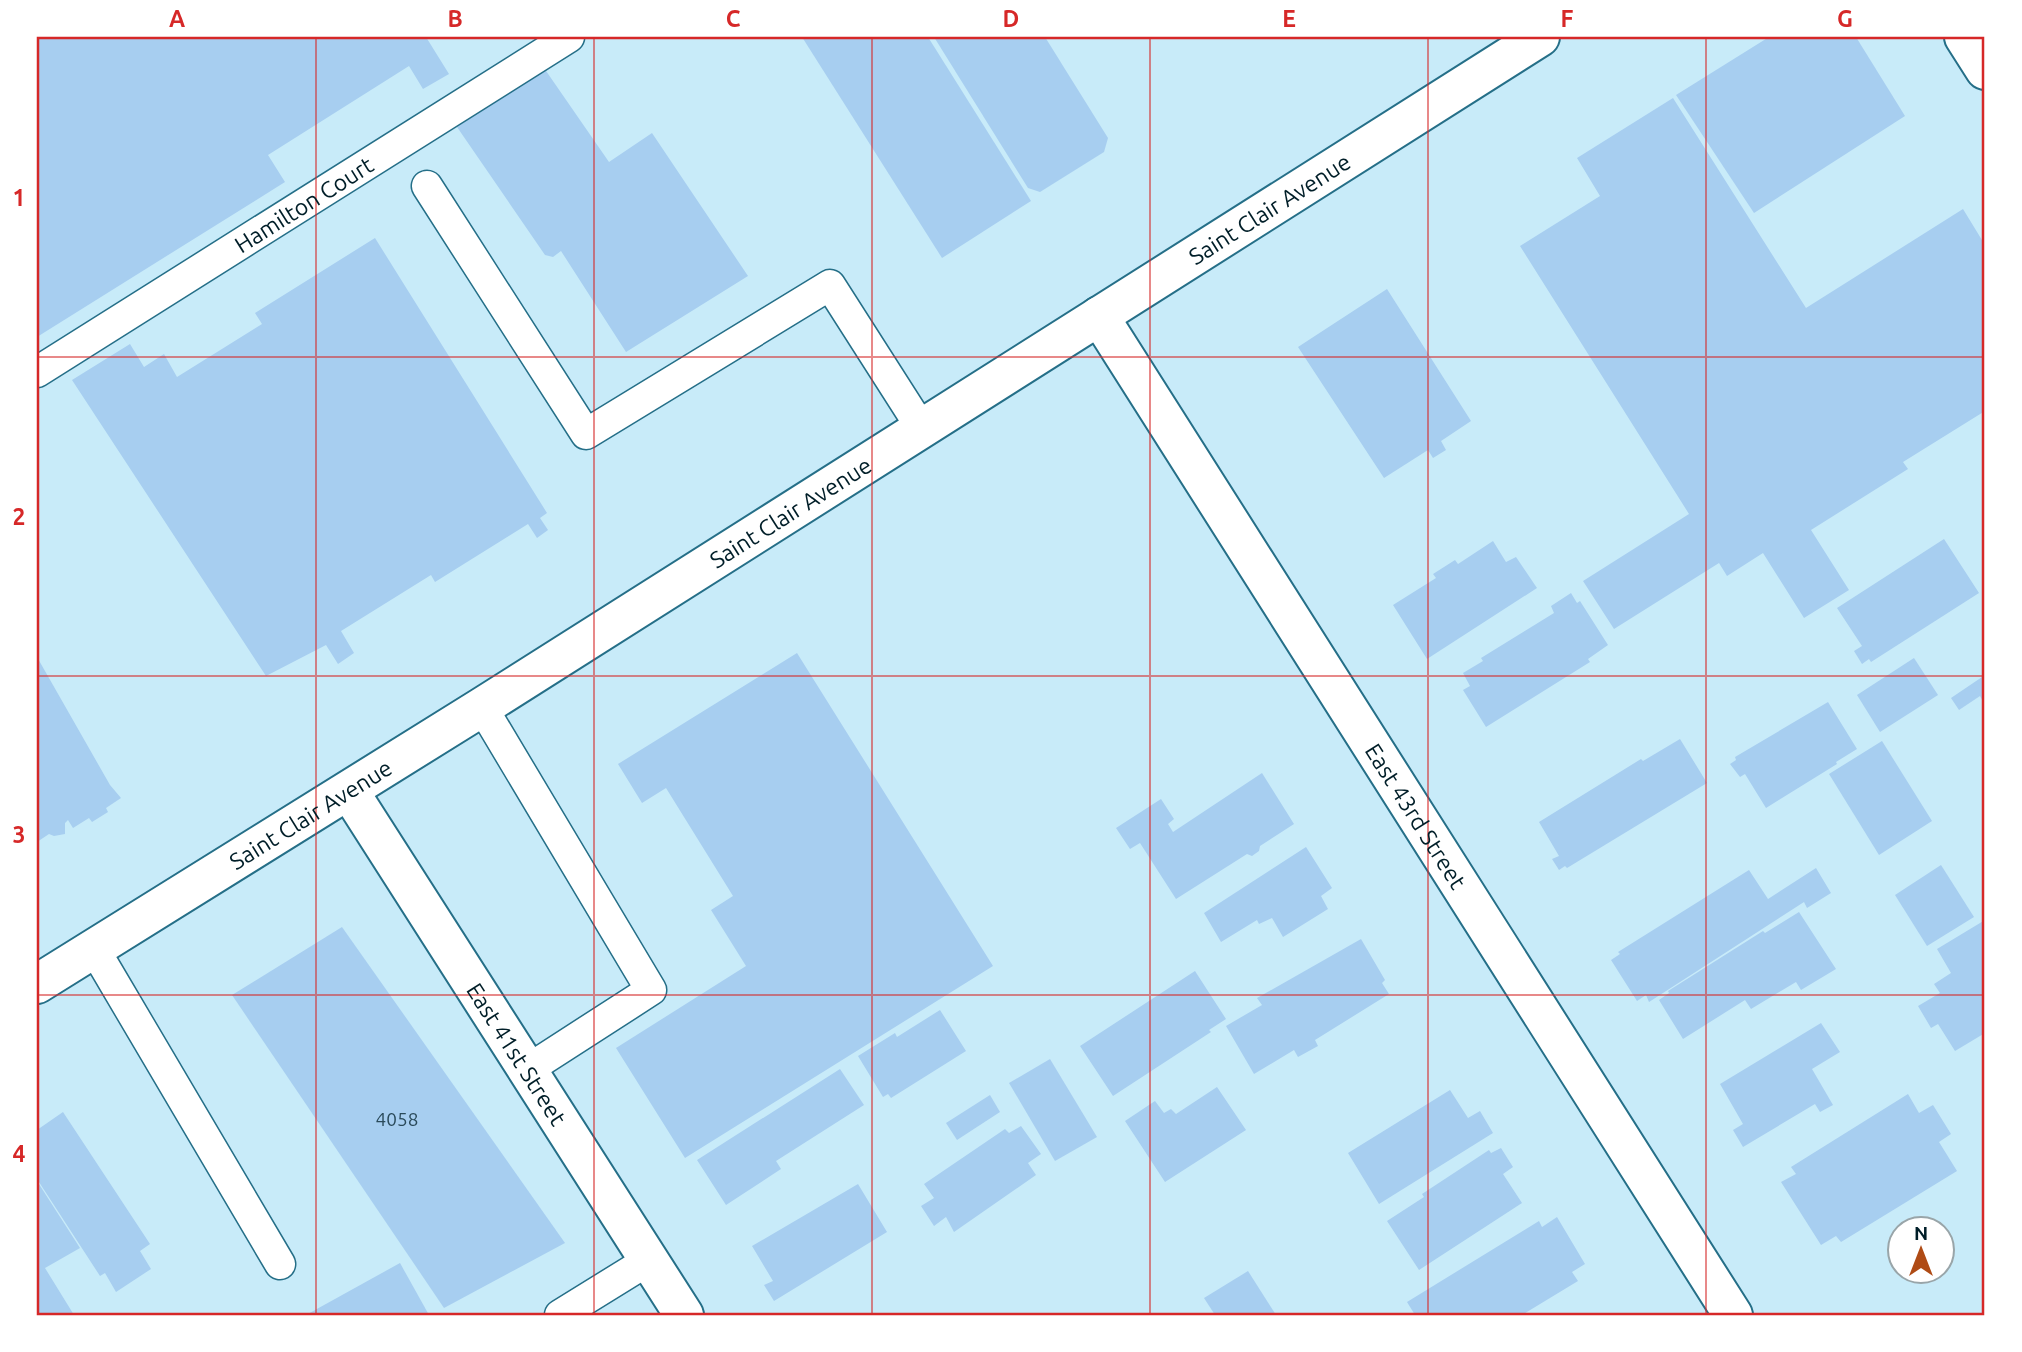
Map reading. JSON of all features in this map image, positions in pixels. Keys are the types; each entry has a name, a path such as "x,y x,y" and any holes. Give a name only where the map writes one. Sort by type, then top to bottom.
{"street":[{"name":"Saint Clair Avenue","path":"37,984 349,791 1540,37"},
{"path":"1964,37 1985,70"},
{"name":"East 43rd Street","path":"1100,316 1732,1315"},
{"name":"East 41st Street","path":"349,791 684,1315"}],"lane":[{"name":"Hamilton Court","path":"37,372 569,37"},
{"path":"427,186 586,435 830,285 922,429"},
{"path":"482,707 651,990 527,1070"},
{"path":"93,947 280,1264"},
{"path":"560,1315 649,1261"}],"building":[{"path":"37,37 426,37 449,74 423,89 409,66 268,155 285,182 37,337"},
{"path":"802,37 928,37 1031,201 942,258"},
{"path":"934,37 1045,37 1108,138 1104,152 1040,192 1028,188"},
{"path":"1769,37 1856,37 1905,116 1754,213 1676,95"},
{"path":"544,68 609,162 652,133 748,276 626,352 561,251 553,257 545,255 457,127"},
{"path":"1673,98 1806,308 1963,209 1985,245 1985,411 1903,462 1908,469 1811,530 1849,590 1804,618 1763,553 1727,576 1719,563 1614,629 1583,581 1689,514 1520,246 1600,196 1577,158"},
{"path":"375,238 547,513 540,518 548,530 537,538 528,524 435,582 431,575 341,631 354,653 338,664 326,645 266,676 72,380 130,344 144,367 164,354 177,377 262,324 255,313"},
{"path":"1387,289 1471,421 1441,441 1446,450 1433,458 1428,450 1384,478 1298,347"},
{"path":"1944,539 1979,593 1871,662 1869,659 1862,664 1854,651 1862,646 1837,608"},
{"path":"1493,541 1506,562 1516,557 1537,588 1427,659 1393,605 1436,578 1433,574 1455,560 1458,564"},
{"path":"1571,593 1577,603 1580,601 1608,645 1588,659 1590,662 1486,727 1463,690 1470,686 1463,673 1483,661 1481,658 1554,613 1551,606"},
{"path":"797,653 993,966 685,1158 616,1048 746,966 711,910 733,896 666,788 642,803 618,764"},
{"path":"37,657 110,785 121,798 106,808 108,812 92,822 89,818 73,828 68,820 65,823 65,834 49,834 37,842"},
{"path":"1914,658 1938,695 1880,732 1857,695"},
{"path":"1985,675 1985,705 1980,696 1959,710 1951,698"},
{"path":"1828,702 1857,749 1766,808 1745,774 1740,777 1730,764 1736,760 1735,757"},
{"path":"1680,739 1707,783 1567,868 1565,866 1559,870 1552,859 1559,856 1539,822 1641,759 1643,761"},
{"path":"1882,741 1932,821 1879,855 1829,774"},
{"path":"1262,773 1294,824 1260,846 1259,851 1252,856 1247,854 1176,899 1140,843 1130,849 1116,828 1161,799 1174,819 1168,824 1173,832"},
{"path":"1306,847 1332,888 1321,896 1328,909 1283,937 1272,918 1259,924 1257,920 1221,942 1204,913"},
{"path":"1941,865 1974,917 1927,946 1895,895"},
{"path":"1816,868 1831,893 1807,908 1804,902 1649,1002 1646,995 1637,1001 1611,960 1620,954 1618,952 1749,870 1768,899"},
{"path":"1799,912 1836,969 1801,990 1796,982 1751,1009 1745,1000 1683,1039 1659,1000 1669,993 1668,991 1763,931 1765,933"},
{"path":"1985,920 1985,1033 1955,1051 1938,1024 1931,1028 1918,1006 1940,993 1934,984 1951,973 1937,949"},
{"path":"342,927 565,1243 444,1308 232,995"},
{"path":"1361,939 1385,980 1382,983 1389,994 1315,1040 1318,1046 1298,1057 1294,1050 1254,1074 1226,1026 1262,1005 1257,998"},
{"path":"1195,971 1226,1019 1209,1030 1211,1032 1113,1096 1080,1046"},
{"path":"940,1010 966,1051 891,1098 888,1094 883,1097 858,1056 895,1033 897,1037"},
{"path":"1821,1023 1840,1052 1812,1069 1833,1105 1820,1112 1815,1104 1743,1147 1733,1130 1743,1124 1720,1084"},
{"path":"1050,1059 1097,1137 1055,1161 1009,1083"},
{"path":"840,1069 864,1105 776,1161 781,1169 726,1205 697,1160"},
{"path":"1217,1087 1246,1130 1165,1182 1125,1121 1155,1101 1164,1113 1171,1109 1176,1114"},
{"path":"1450,1090 1468,1118 1480,1111 1493,1133 1379,1204 1348,1153"},
{"path":"1908,1094 1919,1113 1933,1105 1951,1134 1939,1142 1957,1171 1841,1242 1836,1236 1821,1245 1781,1182 1796,1174 1791,1167"},
{"path":"990,1095 1000,1112 957,1140 946,1123"},
{"path":"63,1112 150,1244 140,1251 151,1269 116,1292 105,1273 100,1276 37,1179 37,1130"},
{"path":"1021,1126 1041,1154 1028,1163 1036,1175 954,1232 946,1217 934,1226 921,1206 934,1198 924,1184 1005,1129 1009,1133"},
{"path":"1501,1148 1513,1167 1503,1174 1522,1203 1419,1270 1387,1221 1424,1197 1422,1194 1489,1150 1491,1153"},
{"path":"37,1181 80,1248 45,1268 74,1315 37,1315"},
{"path":"858,1184 887,1232 774,1301 764,1285 773,1281 752,1246"},
{"path":"1557,1217 1585,1264 1572,1272 1578,1281 1522,1315 1415,1315 1407,1302 1539,1221 1542,1227"},
{"path":"400,1263 429,1315 306,1315"},
{"path":"1248,1271 1276,1315 1215,1315 1204,1298"}]}
